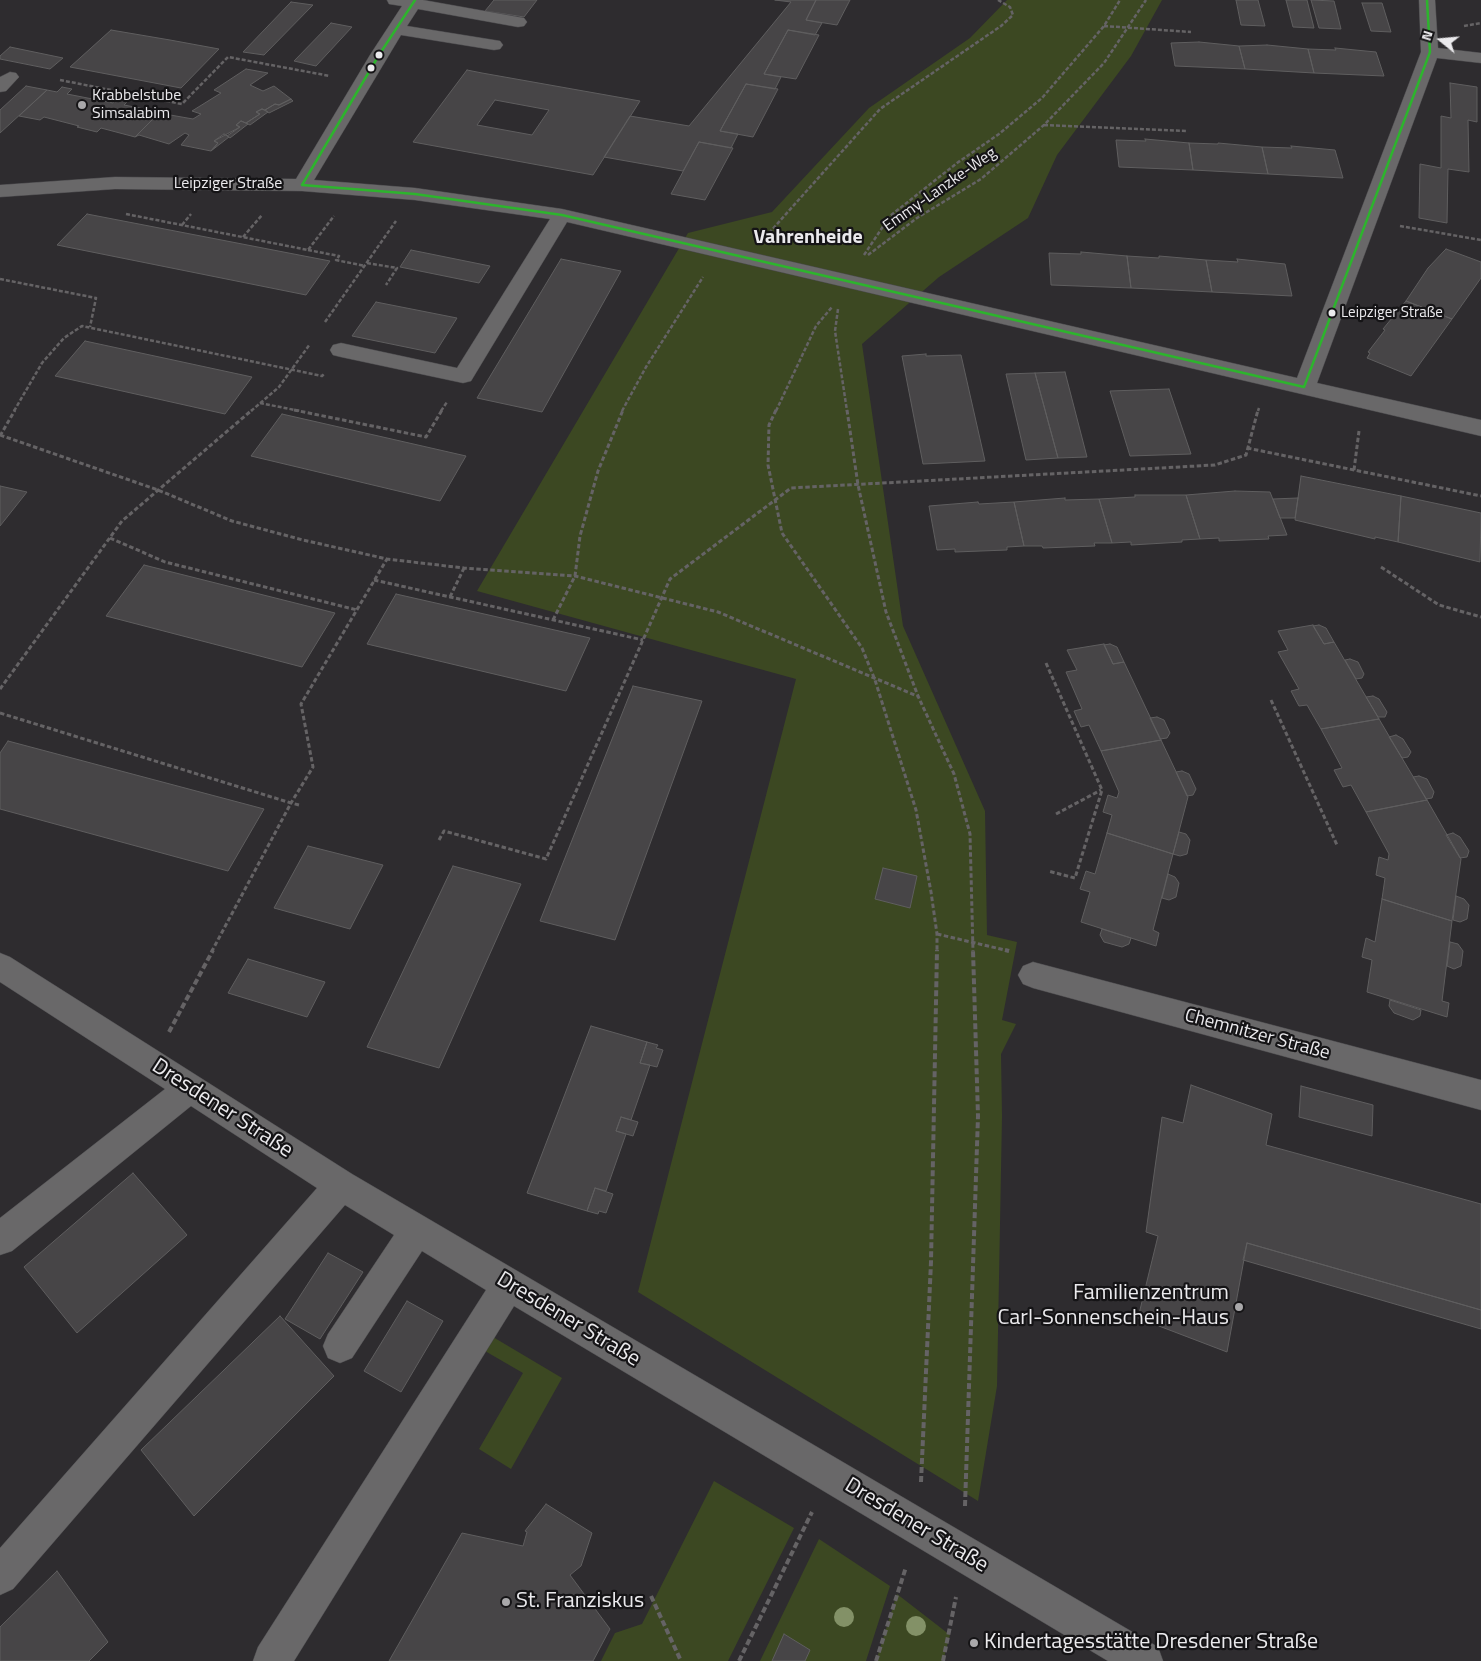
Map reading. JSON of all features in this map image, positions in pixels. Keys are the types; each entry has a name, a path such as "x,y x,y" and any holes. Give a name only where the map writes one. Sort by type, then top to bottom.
{"street":[{"path":"394,0 414,2 518,22"},
{"path":"1304,386 1430,52 1427,0"},
{"path":"302,185 363,82 414,2"},
{"path":"396,29 494,45"},
{"path":"1430,52 1481,58"},
{"name":"Leipziger Straße","path":"0,191 146,184 302,185 416,194 562,214 1481,428"},
{"path":"341,350 463,376 562,214"},
{"name":"Dresdener Straße","path":"0,966 341,1185 1144,1661"},
{"name":"Chemnitzer Straße","path":"1033,975 1481,1095"},
{"path":"0,1239 189,1089"},
{"path":"0,1576 341,1185"},
{"path":"340,1346 417,1230"},
{"path":"272,1661 509,1284"}],"path":[{"path":"747,258 880,109 1013,16 1010,7 998,0"},
{"path":"1120,0 1104,26 1192,32"},
{"name":"Emmy-Lanzke-Weg","path":"1104,26 1042,98 999,134 957,162 890,216 877,232 861,260 917,218 981,179 1044,125 1104,64 1146,0"},
{"path":"60,80 182,104 228,56 363,82"},
{"path":"1044,125 1186,131"},
{"path":"146,184 120,213 339,256 336,260 364,266"},
{"path":"308,250 354,189"},
{"path":"324,323 416,194"},
{"path":"1367,221 1481,240"},
{"path":"553,620 575,576 580,536 598,471 622,412 646,367 719,251"},
{"path":"367,263 397,268 386,285"},
{"path":"0,279 96,298 90,327"},
{"path":"834,305 816,326 769,425 768,465 782,533 862,648 875,680 916,810 937,934 931,1262 919,1528 876,1661"},
{"path":"839,306 835,332 858,484 886,612 918,696 954,774 970,834 978,1116 964,1554 943,1661"},
{"path":"341,350 322,376 82,326 64,338 42,364 0,436 158,490 232,520 303,540 387,559 464,568 575,576 663,596 718,612 875,680 918,696"},
{"path":"0,689 122,521 280,387 313,339"},
{"path":"260,403 426,437 463,376"},
{"path":"439,840 444,831 546,858 670,579 791,488 1215,465 1246,455 1267,378"},
{"path":"1354,470 1362,400"},
{"path":"1247,448 1481,496"},
{"path":"110,538 165,562 357,610"},
{"path":"152,1064 291,803 313,767 301,704 387,559"},
{"path":"1381,567 1439,605 1481,618"},
{"path":"450,597 464,568"},
{"path":"374,580 644,640"},
{"path":"1046,663 1102,790 1075,878 1048,871"},
{"path":"1272,700 1337,845"},
{"path":"0,713 299,805"},
{"path":"1056,814 1102,790"},
{"path":"937,934 1015,952 1033,975"},
{"path":"738,1661 830,1475"},
{"path":"652,1596 681,1661"}],"green space":[{"path":"1007,0 1162,0 1131,56 1057,155 1028,218 939,277 862,344 903,626 985,811 987,935 1017,942 1002,1020 1016,1024 1001,1054 1002,1116 997,1386 978,1501 638,1292 796,679 477,591 688,233 772,212 869,108 970,38"},
{"path":"493,1337 562,1378 511,1469 479,1449 523,1373 485,1351"},
{"path":"714,1481 794,1528 728,1661 601,1661 615,1633 642,1624"},
{"path":"819,1539 890,1586 866,1661 760,1661"},
{"path":"897,1594 950,1635 943,1661 876,1661"}],"building":[{"path":"494,0 537,0 524,17 485,11"},
{"path":"775,0 816,0 806,20 822,23 815,35 788,30 764,74 781,77 775,89 746,84 720,131 738,134 731,148 699,142 683,171 604,157 630,116 689,126 791,2"},
{"path":"816,0 850,0 837,25 806,20"},
{"path":"1236,0 1258,0 1265,26 1241,25"},
{"path":"1286,0 1307,0 1314,28 1293,27"},
{"path":"1311,0 1334,1 1341,29 1319,28"},
{"path":"291,2 313,5 264,55 243,52"},
{"path":"1362,3 1382,3 1391,32 1371,31"},
{"path":"331,23 352,27 316,66 294,61"},
{"path":"111,30 219,49 181,88 70,67"},
{"path":"788,30 819,35 796,79 764,74"},
{"path":"1199,42 1239,46 1245,69 1175,66 1171,43"},
{"path":"1267,45 1308,49 1314,73 1245,69 1239,46"},
{"path":"10,47 63,58 50,69 0,59 0,56"},
{"path":"1335,48 1376,52 1384,76 1314,73 1308,49 1336,50"},
{"path":"246,69 268,73 250,85 263,91 274,86 291,99 256,112 260,114 246,123 241,121 236,125 240,127 214,141 218,143 211,151 181,145 189,135 185,133 169,144 139,135 135,137 159,113 193,119 201,114 192,111 221,93 214,90"},
{"path":"467,70 640,101 593,175 413,142","holes":["495,100 549,110 532,135 477,125"]},
{"path":"1450,83 1477,87 1477,122 1468,120 1469,172 1448,169 1447,223 1419,218 1420,164 1441,168 1441,116 1451,118"},
{"path":"746,84 778,89 753,137 720,131"},
{"path":"26,86 47,90 0,133 0,110"},
{"path":"62,87 72,89 67,94 113,103 117,98 129,100 124,105 160,112 135,137 101,128 97,132 44,117 40,120 19,116 47,90 57,92"},
{"path":"291,99 293,101 269,113 265,110 275,104 279,105"},
{"path":"262,109 268,112 250,125 246,123 260,114 256,112"},
{"path":"241,121 248,124 230,138 227,136 240,127 236,125"},
{"path":"224,134 229,137 211,151 218,143 214,141"},
{"path":"1145,139 1189,143 1193,170 1119,167 1116,140 1146,141"},
{"path":"699,142 733,148 705,200 671,194"},
{"path":"1189,143 1218,143 1262,147 1268,174 1193,170"},
{"path":"1291,146 1335,150 1343,178 1268,174 1262,147 1292,148"},
{"path":"87,214 330,261 306,295 57,245"},
{"path":"1446,249 1481,262 1481,278 1452,319 1406,301 1428,268"},
{"path":"411,250 490,266 479,283 400,267"},
{"path":"1081,252 1127,256 1131,288 1051,285 1049,253 1081,254"},
{"path":"1127,256 1159,258 1159,256 1206,260 1212,292 1131,288"},
{"path":"561,259 621,271 542,412 477,398"},
{"path":"1237,259 1285,264 1292,296 1212,292 1206,260 1238,262"},
{"path":"1406,301 1452,319 1411,376 1367,358 1370,353 1368,352 1385,330 1383,329"},
{"path":"376,302 457,318 435,353 352,336"},
{"path":"85,341 252,377 225,414 55,376"},
{"path":"926,354 926,356 961,355 985,461 923,464 902,356"},
{"path":"1065,372 1087,457 1058,458 1035,373"},
{"path":"1035,373 1058,458 1026,460 1006,374"},
{"path":"1169,389 1191,454 1130,456 1110,391"},
{"path":"282,414 466,456 440,501 251,456"},
{"path":"1301,476 1401,496 1398,542 1375,537 1375,539 1295,520"},
{"path":"0,486 27,492 0,526"},
{"path":"1235,491 1270,492 1287,535 1268,536 1269,539 1219,541 1219,538 1200,539 1186,495"},
{"path":"1135,495 1186,495 1200,539 1131,545 1131,542 1112,543 1099,499 1135,497"},
{"path":"1401,496 1481,513 1480,562 1398,542"},
{"path":"1065,498 1065,500 1099,499 1112,543 1094,543 1095,546 1043,548 1042,546 1024,546 1014,502"},
{"path":"1298,498 1295,518 1280,518 1273,499"},
{"path":"978,502 979,504 1014,502 1024,546 1007,547 1007,550 955,552 955,549 937,550 929,506"},
{"path":"144,565 335,613 302,667 106,616"},
{"path":"396,594 590,638 566,691 367,644"},
{"path":"1313,625 1324,644 1334,642 1379,719 1321,729 1307,705 1299,706 1291,691 1299,689 1278,652 1288,650 1278,631"},
{"path":"1319,625 1326,628 1334,642 1324,644 1313,626"},
{"path":"1104,644 1113,664 1124,662 1161,740 1101,751 1089,725 1081,727 1074,711 1082,709 1066,672 1077,670 1067,650"},
{"path":"1110,644 1117,647 1124,662 1113,664 1104,645"},
{"path":"1350,659 1358,662 1364,674 1362,678 1356,679 1345,660"},
{"path":"633,686 702,701 615,940 540,921"},
{"path":"1373,696 1379,699 1387,712 1385,717 1378,717 1366,697"},
{"path":"1157,717 1164,720 1170,733 1167,738 1160,739 1150,718"},
{"path":"1379,719 1427,800 1366,812 1351,785 1343,787 1334,770 1342,768 1321,729"},
{"path":"1396,735 1403,739 1411,752 1408,757 1402,758 1389,737"},
{"path":"1161,740 1188,797 1173,854 1107,833 1112,815 1103,812 1108,795 1117,798 1119,792 1101,751"},
{"path":"8,741 264,809 228,871 0,809 0,753"},
{"path":"1182,771 1189,774 1196,789 1193,795 1187,796 1176,772"},
{"path":"1419,776 1427,779 1434,792 1432,798 1426,799 1413,777"},
{"path":"1427,800 1461,859 1452,921 1382,899 1385,878 1376,875 1379,857 1388,860 1389,854 1366,812"},
{"path":"1179,832 1186,834 1190,840 1187,854 1180,856 1173,854"},
{"path":"1107,833 1173,854 1153,930 1159,933 1156,946 1081,922 1090,892 1080,889 1086,871 1095,874"},
{"path":"1453,833 1460,837 1469,851 1467,857 1460,858 1446,835"},
{"path":"308,846 383,865 350,929 274,908"},
{"path":"453,866 521,884 439,1068 367,1047"},
{"path":"883,868 917,876 910,908 875,899"},
{"path":"1168,874 1175,877 1179,883 1176,897 1169,900 1162,898"},
{"path":"1456,896 1464,899 1469,905 1467,919 1460,922 1453,920"},
{"path":"1382,899 1452,921 1442,1001 1449,1003 1447,1017 1367,992 1372,960 1362,957 1366,938 1375,942"},
{"path":"1102,929 1131,938 1129,944 1122,947 1104,942 1100,935"},
{"path":"1450,942 1458,944 1463,951 1461,966 1454,969 1447,966"},
{"path":"248,959 325,982 307,1017 228,993"},
{"path":"1390,1000 1421,1010 1420,1016 1413,1020 1394,1013 1389,1006"},
{"path":"591,1026 647,1042 640,1063 650,1065 631,1120 621,1117 616,1131 626,1134 606,1191 595,1188 587,1211 527,1193"},
{"path":"647,1042 658,1045 656,1048 663,1050 657,1067 640,1063"},
{"path":"1191,1085 1272,1114 1266,1145 1481,1204 1481,1310 1247,1243 1227,1352 1138,1318 1158,1236 1146,1232 1162,1117 1183,1123"},
{"path":"1301,1086 1373,1105 1372,1136 1299,1117"},
{"path":"621,1117 638,1122 633,1136 616,1131"},
{"path":"133,1173 187,1235 77,1333 24,1267"},
{"path":"595,1188 613,1194 606,1213 599,1211 598,1214 587,1211"},
{"path":"1247,1243 1481,1310 1481,1329 1243,1260"},
{"path":"328,1253 363,1272 320,1339 285,1319"},
{"path":"407,1301 443,1321 401,1392 364,1371"},
{"path":"280,1316 334,1376 194,1516 141,1450"},
{"name":"St. Franziskus","path":"546,1504 592,1533 581,1566 570,1575 610,1629 593,1661 389,1661 462,1533 523,1546 527,1532 525,1531"},
{"path":"57,1571 108,1642 89,1661 0,1661 0,1627"},
{"path":"784,1634 810,1650 805,1661 772,1661"}],"transit line":[{"path":"302,185 379,55 415,0"},
{"path":"1304,387 1430,52 1427,0"},
{"path":"302,185 415,194 562,215 1304,387"}],"place":[{"name":"Krabbelstube Simsalabim","path":"82,105"},
{"name":"Leipziger Straße","path":"1332,313"},
{"name":"Familienzentrum Carl-Sonnenschein-Haus","path":"1239,1307"},
{"name":"St. Franziskus","path":"506,1602"},
{"name":"Kindertagesstätte Dresdener Straße","path":"974,1643"}],"district":[{"name":"Vahrenheide","path":"808,238"}]}
